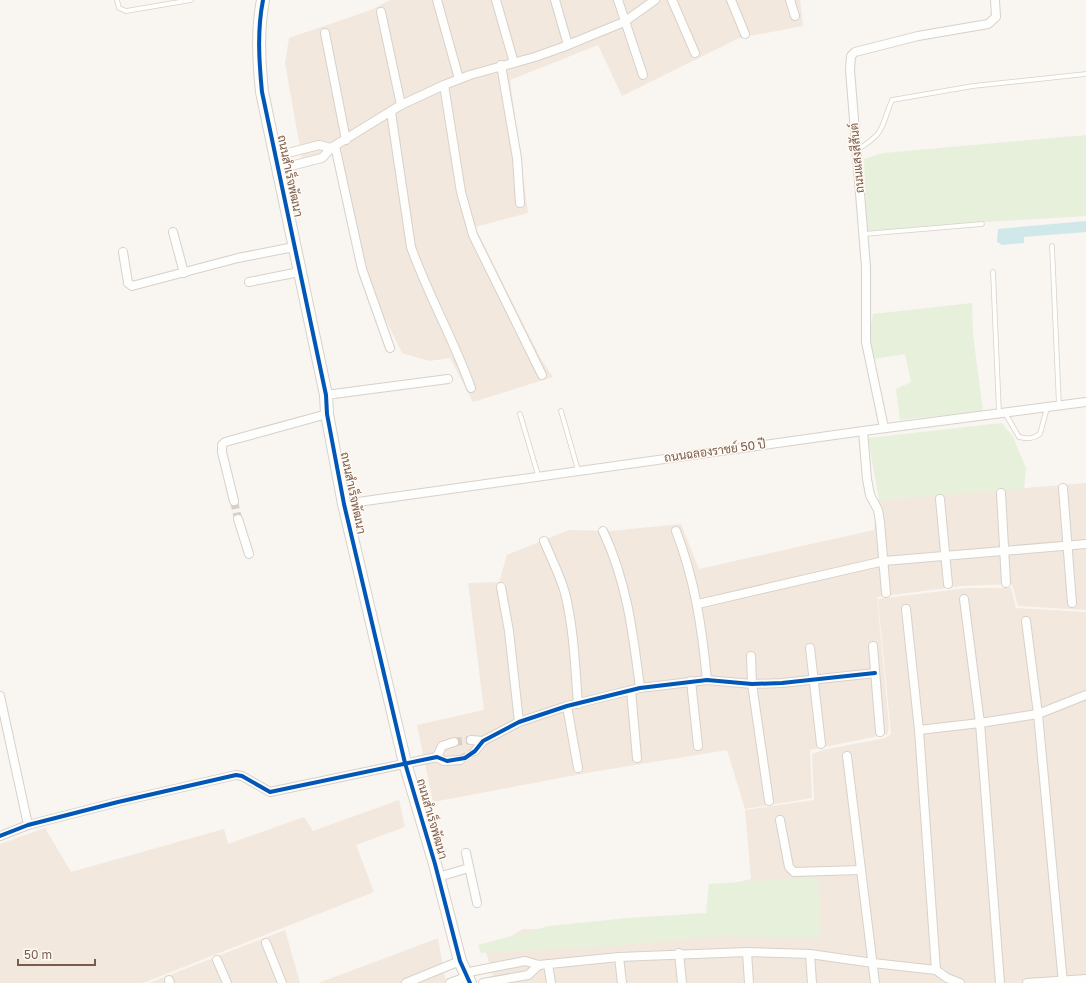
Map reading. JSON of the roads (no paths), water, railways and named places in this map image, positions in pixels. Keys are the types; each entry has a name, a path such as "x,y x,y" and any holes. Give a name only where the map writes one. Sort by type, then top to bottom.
{"street":[{"name":"ถนนสำเร็จพัฒนา","path":"263,0 258,22 258,51 262,92 326,396 327,414 344,504 410,762 443,876 460,961 467,978"},
{"path":"438,0 459,79"},
{"path":"496,0 514,63"},
{"path":"555,0 568,45"},
{"path":"618,0 643,76"},
{"path":"279,169 322,158 333,147 401,105 444,85 568,45 624,22 655,0"},
{"path":"672,0 695,54"},
{"path":"731,0 745,34"},
{"path":"790,0 795,16"},
{"name":"ถนนแสงสีสันต์","path":"884,428 866,342 865,325 867,288 864,234 850,70 851,56 855,52 918,36 988,24 996,17 995,0"},
{"path":"381,12 401,105"},
{"path":"325,33 346,140"},
{"path":"501,66 517,158 520,203"},
{"path":"444,85 461,192 473,235 542,375"},
{"path":"391,112 411,247 461,358 471,388"},
{"path":"276,156 319,145 333,147"},
{"path":"333,147 362,268 390,348"},
{"path":"173,232 184,273"},
{"path":"123,252 128,283 132,286 238,258 294,246"},
{"path":"249,282 299,272"},
{"path":"326,396 448,379"},
{"name":"ถนนฉลองราชย์ 50 ปี","path":"344,504 538,475 863,430 1086,402"},
{"path":"234,501 222,452 222,445 225,442 327,414"},
{"path":"863,430 867,479 870,495 878,510 880,522 886,593"},
{"path":"1063,488 1072,603"},
{"path":"1001,493 1006,583"},
{"path":"940,499 948,584"},
{"path":"238,519 249,554"},
{"path":"603,531 621,576 632,626 640,688"},
{"path":"676,531 685,554 698,604 707,680"},
{"path":"544,541 565,594 570,623 578,704"},
{"path":"698,604 884,561 1086,544"},
{"path":"501,587 510,631 520,722"},
{"path":"964,599 980,723 1000,983"},
{"path":"906,609 919,730 936,970"},
{"path":"1026,622 1038,714 1063,981"},
{"path":"873,646 880,732"},
{"path":"810,648 821,744"},
{"path":"751,656 752,684 769,801"},
{"path":"475,751 483,741 520,722 567,706 640,688 707,680 752,684 782,683 875,673"},
{"path":"691,681 698,746"},
{"path":"631,690 637,758"},
{"path":"919,730 1038,714 1086,695"},
{"path":"0,696 28,825"},
{"path":"567,706 578,768"},
{"path":"471,740 483,741"},
{"path":"434,758 442,746 454,742"},
{"path":"848,756 860,870 875,983"},
{"path":"0,836 28,825 118,802 236,775 242,776 270,792 410,762 434,758 444,761 460,760"},
{"path":"780,820 789,867 794,872 860,870"},
{"path":"466,853 477,903"},
{"path":"443,876 469,868"},
{"path":"266,943 282,983"},
{"path":"747,952 749,983"},
{"path":"450,983 525,961 538,965 679,953 747,952 810,954 873,964 936,970 947,980 960,983"},
{"path":"679,953 682,983"},
{"path":"810,954 812,983"},
{"path":"619,957 622,983"},
{"path":"217,960 227,983"},
{"path":"406,983 460,961"},
{"path":"548,964 551,983"},
{"path":"483,983 528,975 538,965"},
{"path":"1027,983 1086,979"}],"lane":[{"path":"118,0 119,8 126,11 192,0"},
{"path":"857,150 874,140 879,133 892,100 973,86 1086,74"},
{"path":"864,234 982,224"},
{"path":"1052,246 1059,406"},
{"path":"993,272 1002,413 1019,436 1027,439 1034,438 1040,434 1048,407"},
{"path":"561,410 578,470"},
{"path":"520,414 538,475"}],"water":[{"path":"1086,221 1086,232 1024,237 1024,243 1002,245 997,242 998,229"}],"tunnel":[{"path":"234,501 238,519"},
{"path":"454,742 471,740"},
{"path":"460,760 475,751"}]}
